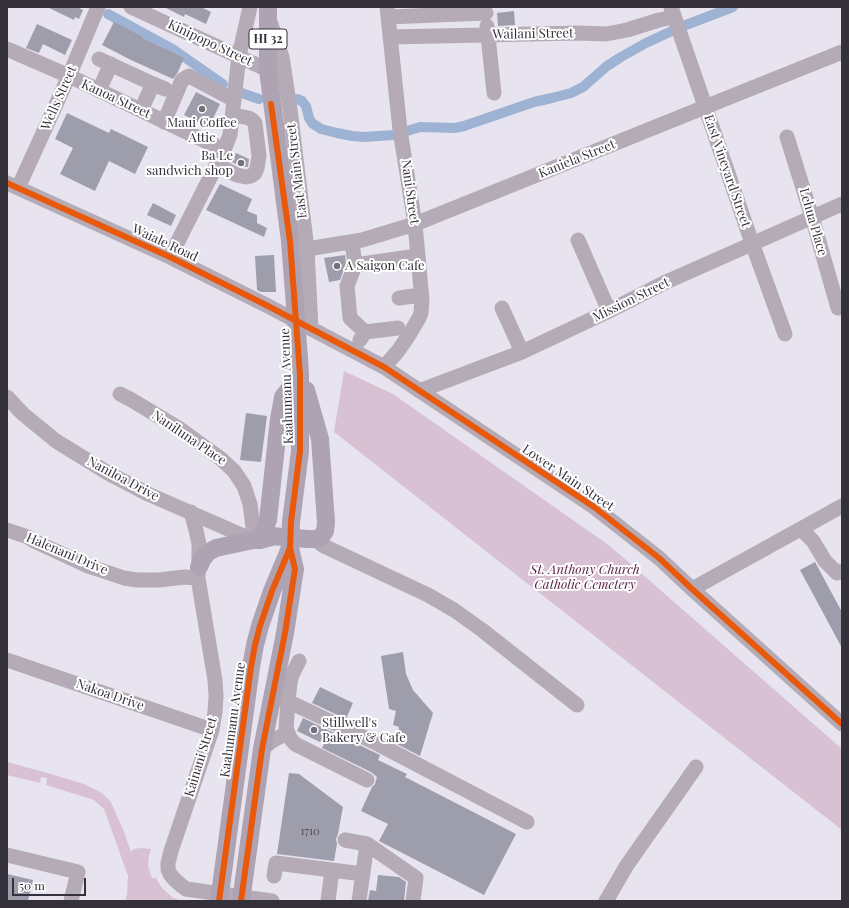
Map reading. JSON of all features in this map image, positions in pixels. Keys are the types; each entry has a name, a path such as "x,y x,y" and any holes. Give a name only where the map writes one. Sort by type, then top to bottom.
{"main road":[{"name":"East Main Street","path":"268,11 268,70"},
{"name":"Kaahumanu Avenue","path":"242,899 262,749 280,699 285,633 295,570 290,548 300,451 300,366 290,241 271,104 268,70"},
{"path":"261,539 268,520 279,419 283,397 300,366"},
{"path":"198,572 204,556 210,550 226,545 261,539 312,539 323,535 326,527 320,439 300,366"},
{"name":"Kaahumanu Avenue","path":"219,897 251,667 260,626 272,591 290,548"},
{"path":"251,667 251,672 254,679 259,685 266,688 280,699"},
{"path":"244,714 247,708 257,702 280,699"}],"street":[{"name":"Wells Street","path":"13,186 69,76 98,7"},
{"name":"Kinipopo Street","path":"131,7 268,70"},
{"path":"170,257 217,165 230,135 239,56 250,7"},
{"path":"387,12 485,10 494,93"},
{"name":"East Main Street","path":"268,11 282,57 290,109 307,249 311,329"},
{"name":"Nani Street","path":"384,367 402,346 420,318 421,313 421,295 415,224 401,133 387,12"},
{"name":"Wailani Street","path":"390,37 579,33 606,34 628,30 659,20 673,12"},
{"name":"East Vineyard Street","path":"673,12 752,243 785,334"},
{"name":"Kanoa Street","path":"7,49 69,76 224,150"},
{"name":"Kaniela Street","path":"307,249 362,240 415,224 842,52"},
{"path":"99,90 105,61 159,87 141,110"},
{"path":"164,122 182,80 189,76 252,120 255,124 259,156 255,173 246,177 237,175 217,165"},
{"name":"Lehua Place","path":"787,137 838,308"},
{"name":"Waiale Road","path":"13,186 170,257 311,329"},
{"name":"Mission Street","path":"419,391 522,352 666,282 842,204"},
{"path":"578,240 609,311"},
{"path":"352,242 355,264 347,286 350,318 365,332 398,328"},
{"path":"355,264 417,256"},
{"path":"399,298 421,295"},
{"path":"502,308 522,352"},
{"name":"Lower Main Street","path":"311,329 384,367 594,507 659,558 842,724"},
{"path":"353,351 365,332"},
{"name":"Naniluna Place","path":"120,394 180,429 220,458 234,471 244,486 250,504 253,527 261,539"},
{"name":"Naniloa Drive","path":"7,397 23,414 56,441 108,473 148,494 261,539"},
{"path":"692,589 842,506"},
{"name":"Kainani Street","path":"190,512 198,533 200,556 198,572 215,680 216,696 212,730 171,852 168,869 174,879 186,889 219,897 272,901"},
{"path":"801,528 813,541 825,561 837,573 842,571"},
{"name":"Halenani Drive","path":"7,530 28,537 34,542 88,566 124,578 137,580 160,580 184,578 198,572"},
{"path":"312,539 428,595 454,610 482,630 577,705"},
{"name":"Nakoa Drive","path":"7,660 212,730"},
{"path":"299,660 280,699 287,733 295,744 367,780"},
{"path":"280,699 376,743 527,822"},
{"path":"262,749 272,741 287,733"},
{"path":"606,901 628,865 696,767"},
{"path":"345,840 367,844 416,878 413,901"},
{"path":"359,901 367,844"},
{"path":"7,855 78,872 71,901"},
{"path":"274,876 276,863 303,872 332,870 363,874"},
{"path":"328,901 332,870"}],"green space":[{"name":"St. Anthony Church Catholic Cemetery","path":"344,371 393,394 610,546 842,749 842,830 334,432"},
{"path":"7,762 84,784 102,793 111,802 131,852 134,849 151,849 148,866 152,878 156,878 162,888 173,898 183,901 125,901 128,876 104,809 94,800 46,785 47,778 41,777 40,783 7,775"}],"building":[{"path":"47,7 77,7 83,10 79,19 75,17 74,20"},
{"path":"164,7 201,7 211,12 206,24 185,14 184,17"},
{"path":"514,11 515,25 498,26 497,13"},
{"path":"114,22 143,37 142,38 184,58 173,79 102,45"},
{"path":"37,24 72,40 65,55 43,44 39,53 26,48"},
{"name":"Maui Coffee Attic","path":"196,92 220,104 209,127 184,115"},
{"path":"67,113 109,133 111,129 148,147 135,174 109,161 95,191 60,174 73,148 55,139"},
{"name":"Ba Le sandwich shop","path":"236,153 249,159 248,167 240,166 232,162"},
{"path":"220,184 252,199 247,211 257,215 257,223 267,228 264,237 206,210"},
{"path":"153,203 176,215 171,226 147,215"},
{"path":"274,255 276,292 261,292 257,290 255,256"},
{"name":"A Saigon Cafe","path":"345,255 346,264 340,280 329,282 324,258"},
{"path":"246,413 267,416 261,462 240,460"},
{"path":"815,562 842,612 842,648 800,570"},
{"path":"403,652 406,674 413,690 433,713 420,756 397,744 399,727 393,725 396,711 389,709 381,656"},
{"path":"320,687 353,703 346,719 312,703"},
{"path":"303,718 380,755 378,760 407,774 405,777 516,834 484,895 379,841 388,824 361,811 377,777 371,772 322,748 324,744 297,731"},
{"path":"289,773 299,774 343,807 336,839 337,844 334,861 277,854"},
{"path":"7,874 33,880 28,901 7,901"},
{"path":"378,875 399,877 406,882 404,901 368,901 370,890 376,891"}],"waterway":[{"path":"686,25 733,7"},
{"path":"108,14 174,50 223,84"},
{"path":"297,99 302,101 306,106 312,123 321,129 352,136 364,137 394,135 420,127 455,128 534,102 571,93 583,87 607,66 621,57 674,30"},
{"path":"239,92 259,99"}],"cycle path":[{"path":"241,901 262,749 285,633 295,569 290,548 291,522 300,451 300,375 290,241 271,104"},
{"path":"7,183 170,257 384,367 594,507 659,558 842,724"},
{"path":"219,901 255,645 272,591 290,548"}],"place":[{"name":"Maui Coffee Attic","path":"202,109"},
{"name":"Ba Le sandwich shop","path":"241,163"},
{"name":"A Saigon Cafe","path":"337,266"},
{"name":"Stillwell's Bakery & Cafe","path":"314,730"}]}
